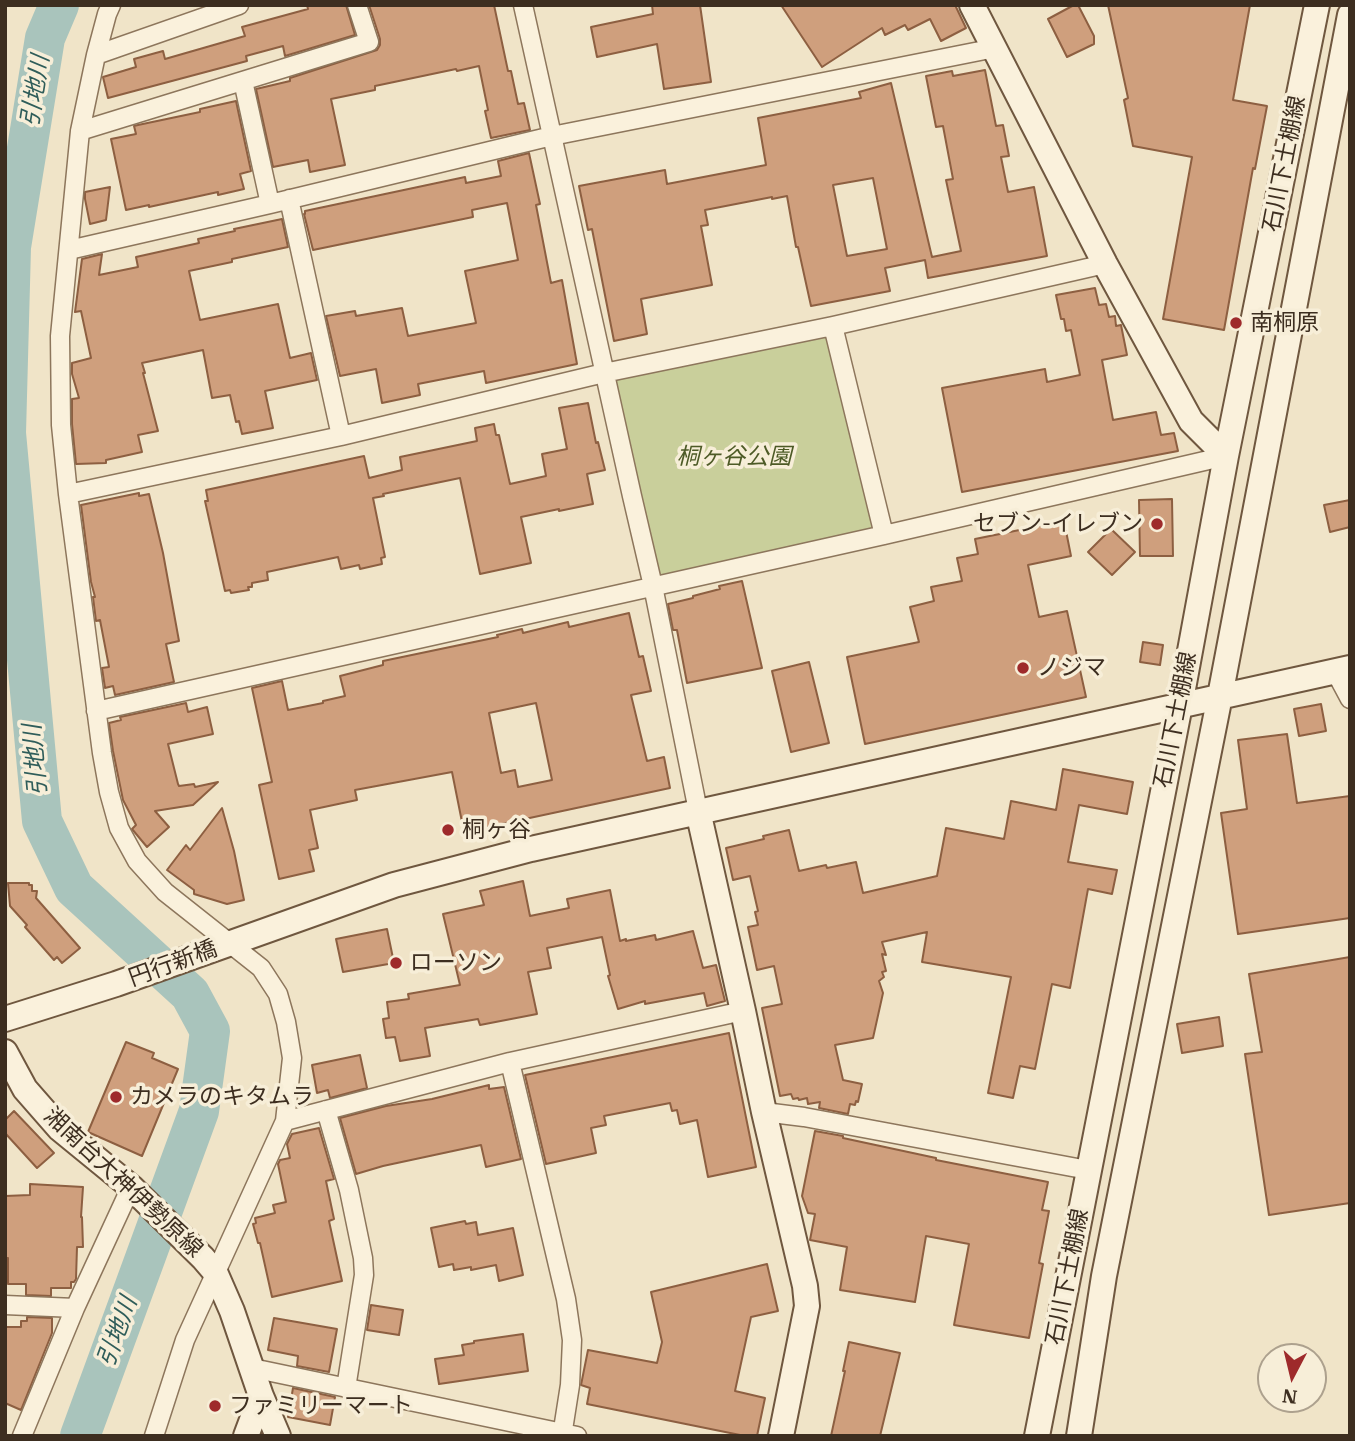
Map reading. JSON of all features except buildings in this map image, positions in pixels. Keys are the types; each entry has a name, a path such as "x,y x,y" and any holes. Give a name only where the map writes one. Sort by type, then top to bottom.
{"street":[{"path":"111,5 96,55 80,131 60,336 61,425 68,494 107,779 119,828 137,861 165,892 261,968 278,994 292,1058 285,1121 209,1265 153,1436"},
{"path":"96,55 239,5"},
{"path":"80,131 369,42 358,5"},
{"path":"523,5 653,586 698,811 764,1112 805,1286 807,1306 781,1436"},
{"path":"972,5 1105,264 1191,421 1226,456"},
{"name":"石川下土棚線","path":"1037,1436 1226,456 1317,5"},
{"name":"石川下土棚線","path":"1079,1436 1104,1276 1220,696 1350,15"},
{"path":"69,250 552,136 995,48"},
{"path":"243,81 270,204"},
{"path":"289,199 341,436"},
{"path":"68,494 341,436 604,373 833,326 1105,264"},
{"path":"833,326 884,535"},
{"path":"96,711 1226,456"},
{"path":"1342,669 1350,699"},
{"name":"円行新橋","path":"5,1019 116,984 394,885 530,849 1342,669"},
{"path":"285,1121 510,1062 743,1011"},
{"name":"湘南台大神伊勢原線","path":"5,1052 25,1090 60,1129 134,1190 209,1265 232,1311 261,1396 278,1436"},
{"path":"252,1368 567,1435 572,1340 566,1299 510,1062"},
{"path":"326,1110 349,1190 363,1258 364,1275 346,1388"},
{"path":"764,1112 804,1117 1088,1170"},
{"path":"22,1436 75,1308 134,1190"},
{"path":"5,1305 75,1308"},
{"path":"246,1436 261,1396"}],"green space":[{"name":"桐ヶ谷公園","path":"833,326 884,535 653,586 604,373"}],"waterway":[{"name":"引地川","path":"59,5 45,38 11,247 6,433 42,821 74,888 190,994 210,1031 199,1111 80,1436"}],"place":[{"name":"南桐原","path":"1236,323"},
{"name":"セブン-イレブン","path":"1157,524"},
{"name":"ノジマ","path":"1023,668"},
{"name":"桐ヶ谷","path":"448,830"},
{"name":"ローソン","path":"396,963"},
{"name":"カメラのキタムラ","path":"116,1097"},
{"name":"ファミリーマート","path":"215,1406"}]}
